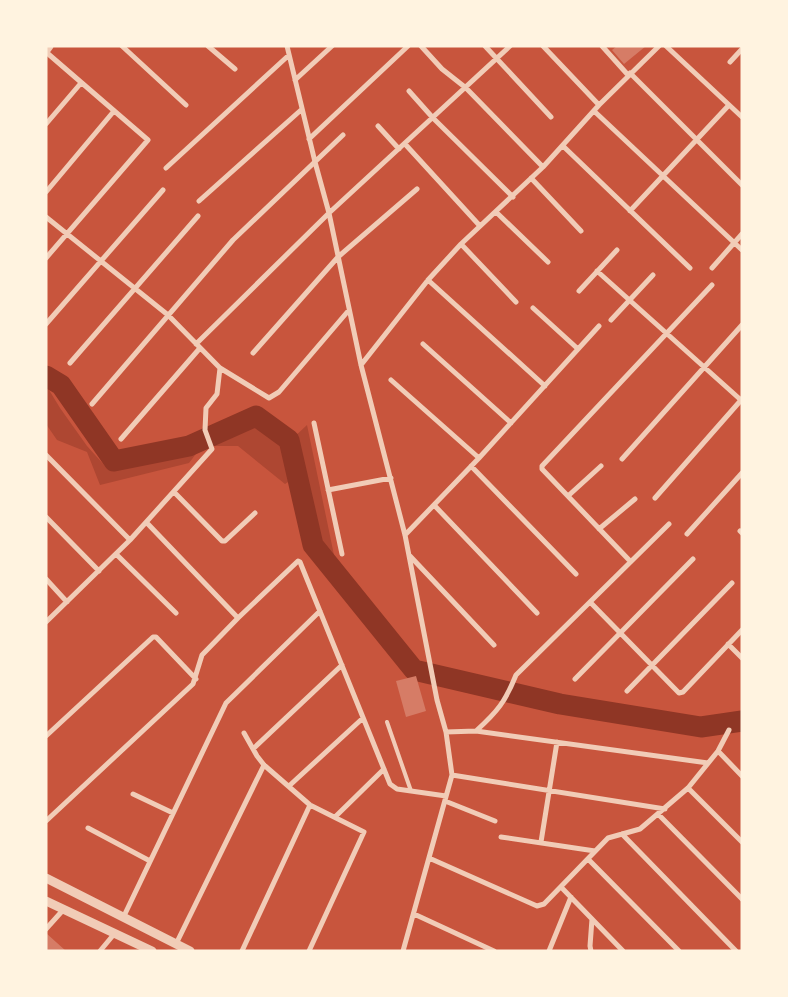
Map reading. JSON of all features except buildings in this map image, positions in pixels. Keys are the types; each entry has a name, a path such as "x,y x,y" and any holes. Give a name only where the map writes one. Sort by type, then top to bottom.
{"street":[{"path":"46,258 148,141 147,137 81,83 46,51 49,46"},
{"path":"122,46 186,105"},
{"path":"208,46 235,69"},
{"path":"287,46 329,212 361,365 406,535 437,700 446,732 452,775 404,951"},
{"path":"295,80 332,46"},
{"path":"309,139 408,46"},
{"path":"421,46 442,69 466,88 542,167"},
{"path":"485,46 551,117"},
{"path":"121,440 198,346 329,212 497,60 510,46"},
{"path":"543,46 599,106"},
{"path":"602,46 742,185"},
{"path":"361,365 428,280 461,244 513,197 629,74 659,46"},
{"path":"666,46 742,117"},
{"path":"730,62 742,49"},
{"path":"166,168 289,55"},
{"path":"46,124 81,83"},
{"path":"409,91 433,118 513,197"},
{"path":"630,211 729,105"},
{"path":"199,201 302,110"},
{"path":"46,192 114,111"},
{"path":"594,111 742,250"},
{"path":"378,126 399,149"},
{"path":"92,404 243,230 344,135"},
{"path":"405,144 480,226"},
{"path":"563,146 690,268"},
{"path":"531,178 581,231"},
{"path":"253,353 338,257 417,189"},
{"path":"46,324 163,190"},
{"path":"496,212 548,262"},
{"path":"70,363 198,216"},
{"path":"46,217 168,315 220,368 269,398 278,392 349,310"},
{"path":"712,268 742,234"},
{"path":"461,244 516,302"},
{"path":"579,291 617,250"},
{"path":"597,271 742,400 655,498"},
{"path":"612,320 654,275"},
{"path":"428,280 546,386"},
{"path":"630,562 542,469 542,465 712,285"},
{"path":"533,308 578,349"},
{"path":"406,535 546,386 599,326"},
{"path":"622,459 742,326"},
{"path":"422,344 511,423"},
{"path":"46,622 130,540 212,449 205,430 206,408 217,394 220,368"},
{"path":"391,380 479,458"},
{"path":"314,423 342,554"},
{"path":"46,455 130,540"},
{"path":"471,466 576,574"},
{"path":"568,496 601,466"},
{"path":"687,534 742,473"},
{"path":"328,490 391,478"},
{"path":"174,492 222,541 225,541 255,513"},
{"path":"599,529 635,499"},
{"path":"434,505 537,612"},
{"path":"46,517 99,571"},
{"path":"146,523 238,618"},
{"path":"476,731 495,714 506,698 516,676 670,524"},
{"path":"116,554 176,613"},
{"path":"410,556 494,645"},
{"path":"575,679 693,559"},
{"path":"46,822 193,684 202,656 238,618 298,561 392,787 446,798 495,821"},
{"path":"46,579 67,602"},
{"path":"627,690 732,583"},
{"path":"590,602 678,693 681,693 742,630"},
{"path":"123,918 226,703 320,611"},
{"path":"46,736 153,637 156,637 196,679"},
{"path":"728,644 742,658"},
{"path":"253,749 342,666"},
{"path":"289,786 363,718"},
{"path":"429,858 536,906 544,904 608,838 640,829 688,788 718,751 729,730"},
{"path":"446,732 476,731 708,763"},
{"path":"244,733 264,765 310,805 362,831 364,834 309,951"},
{"path":"541,842 557,742"},
{"path":"718,751 742,776"},
{"path":"176,944 264,765"},
{"path":"336,818 384,769"},
{"path":"452,775 665,809"},
{"path":"688,788 742,842"},
{"path":"133,794 173,813"},
{"path":"242,951 310,805"},
{"path":"658,814 742,899"},
{"path":"88,828 150,861"},
{"path":"622,834 736,951"},
{"path":"501,837 595,851"},
{"path":"588,859 679,951"},
{"path":"46,878 190,951"},
{"path":"561,887 623,951"},
{"path":"549,951 570,897"},
{"path":"46,901 152,951"},
{"path":"46,929 64,909"},
{"path":"414,914 494,951"},
{"path":"591,951 592,919"},
{"path":"100,951 115,933"}],"lane":[{"path":"387,722 411,791"}],"shaded area":[{"path":"46,385 87,446 105,466 146,462 192,445 224,430 260,426 283,446 294,478 285,484 238,446 202,446 189,463 100,485 87,452 57,440 46,424"},
{"path":"307,425 334,555 322,556 291,440"}],"waterway":[{"path":"46,376 61,385 114,461 189,446 256,416 289,440 313,545 414,670 560,704 701,727 742,721"}]}
